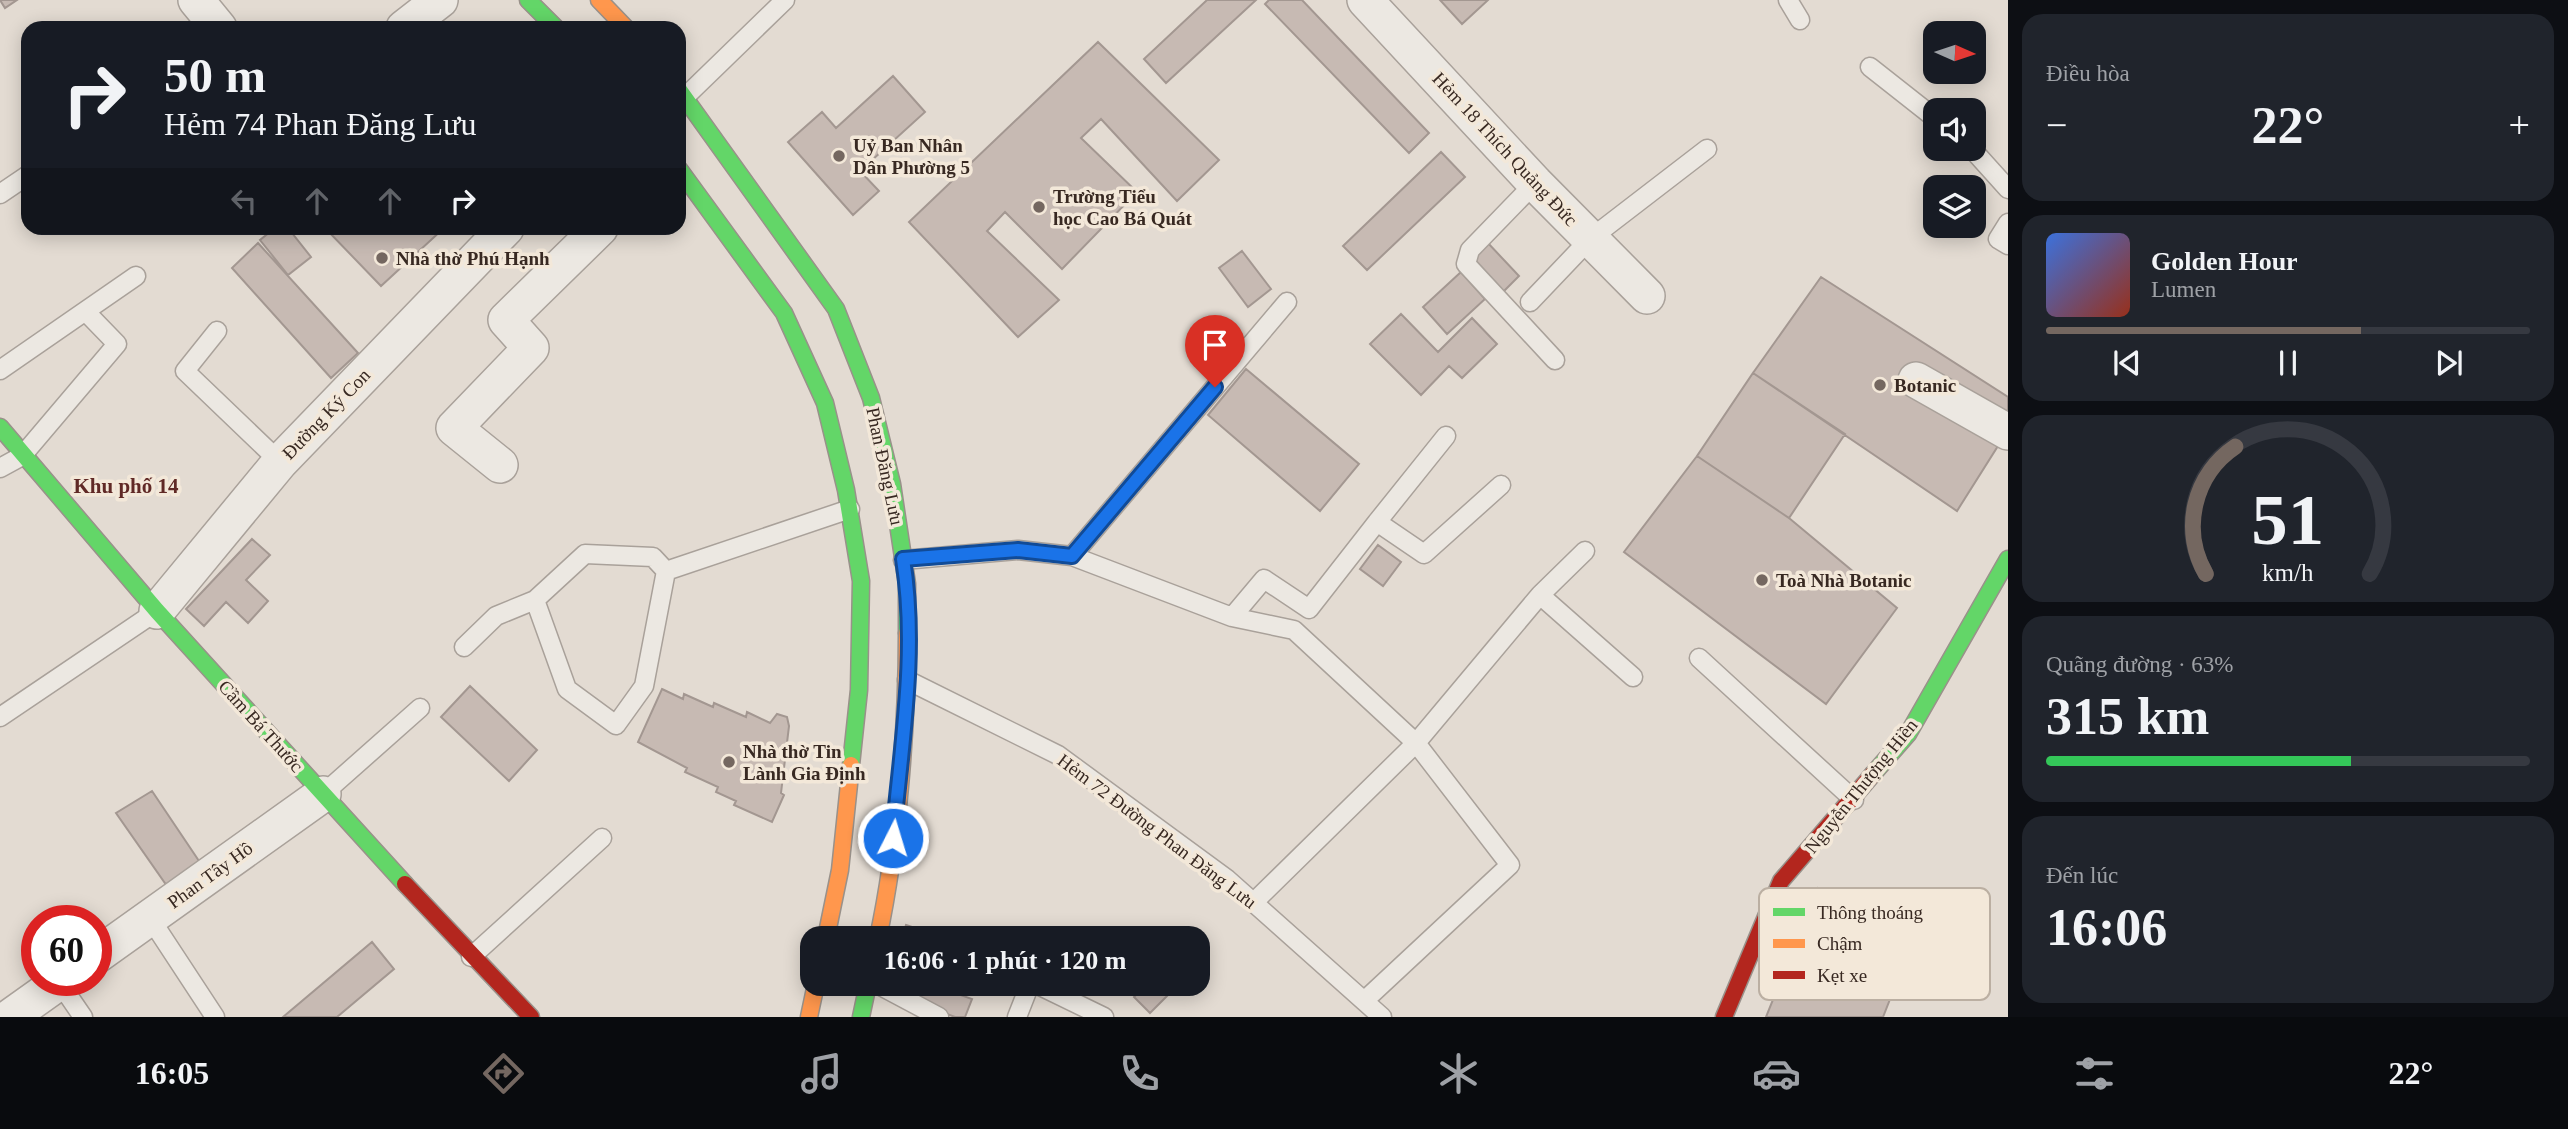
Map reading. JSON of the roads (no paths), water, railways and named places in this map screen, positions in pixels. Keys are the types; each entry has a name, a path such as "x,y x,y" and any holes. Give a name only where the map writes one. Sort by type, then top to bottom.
{"main road":[{"path":"528,0 549,21"},
{"path":"599,0 619,21"},
{"name":"Phan Đăng Lưu","path":"686,100 836,309 871,398 892,484 907,584 908,680 888,890 880,926"},
{"path":"686,179 784,313 825,403 849,509 861,581 859,690 840,870 828,926"},
{"name":"Cầm Bá Thước","path":"1,431 156,611 471,957 531,1017"},
{"name":"Nguyễn Thượng Hiền","path":"1778,888 1781,881 1909,734 2008,559"},
{"name":"Nguyễn Thượng Hiền","path":"1724,1017 1759,933"},
{"path":"809,1017 813,996"},
{"path":"861,1017 865,996"}],"street":[{"path":"196,0 213,21"},
{"path":"413,21 440,0"},
{"name":"Hẻm 18 Thích Quảng Đức","path":"1365,0 1535,183 1647,296"},
{"name":"Đường Ký Con","path":"156,611 280,463 499,235"},
{"path":"500,465 454,428 531,348 506,320 593,235"},
{"path":"1916,380 2008,432"},
{"name":"Phan Tây Hồ","path":"112,945 323,794"},
{"path":"10,1017 39,996"}],"lane":[{"path":"686,90 785,0"},
{"path":"1788,0 1800,20"},
{"path":"1870,67 1923,109"},
{"path":"1530,302 1590,239 1707,149"},
{"path":"1983,161 2008,189"},
{"path":"0,194 21,180"},
{"path":"1535,183 1470,250 1466,264 1555,360"},
{"path":"2008,223 1998,239 2008,245"},
{"path":"0,370 136,276"},
{"path":"1072,556 1287,302"},
{"path":"0,468 22,456 117,344 85,311"},
{"path":"217,331 185,371 280,463"},
{"path":"1232,617 1264,579 1309,609 1446,436"},
{"path":"1377,522 1424,554 1501,485"},
{"path":"666,570 849,509"},
{"path":"903,559 1018,550 1072,556 1232,617 1294,630 1416,743 1510,865 1364,1001"},
{"path":"1254,902 1416,743 1540,595 1585,551"},
{"path":"464,647 496,616 535,600 585,554 653,557 666,570"},
{"path":"535,600 567,689 616,725 643,686 666,570"},
{"path":"1540,595 1633,677"},
{"path":"0,717 156,611"},
{"path":"1699,658 1854,800"},
{"name":"Hẻm 72 Đường Phan Đăng Lưu","path":"908,680 1058,755 1227,879 1382,1017"},
{"path":"323,794 420,708"},
{"path":"471,957 601,838"},
{"path":"150,918 215,1017"},
{"path":"70,996 83,1017"},
{"path":"900,996 939,1017"},
{"path":"1017,1017 1025,996"},
{"path":"1061,996 1104,1017"}],"place":[{"name":"Uỷ Ban Nhân Dân Phường 5","path":"839,156"},
{"name":"Trường Tiểu học Cao Bá Quát","path":"1039,207"},
{"name":"Nhà thờ Phú Hạnh","path":"382,258"},
{"name":"Botanic","path":"1880,385"},
{"name":"Toà Nhà Botanic","path":"1762,580"},
{"name":"Nhà thờ Tin Lành Gia Định","path":"729,762"}],"district":[{"name":"Khu phố 14","path":"126,486"}]}
